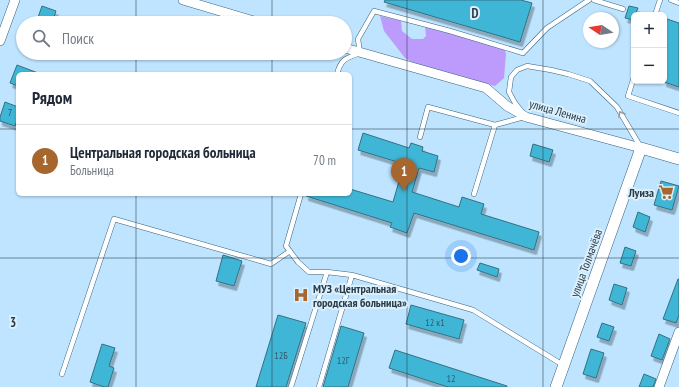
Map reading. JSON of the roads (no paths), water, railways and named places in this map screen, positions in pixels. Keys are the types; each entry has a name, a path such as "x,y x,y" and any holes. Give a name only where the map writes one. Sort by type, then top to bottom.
{"street":[{"path":"0,41 15,0"},
{"path":"183,0 237,16"},
{"name":"улица Ленина","path":"352,50 486,88 507,106 526,117 679,159"},
{"name":"улица Толмачёва","path":"556,387 641,148"},
{"path":"659,387 679,332"}],"lane":[{"path":"352,55 360,53 358,39 374,11 450,31 523,53 547,28 589,0"},
{"path":"594,0 623,9"},
{"path":"656,12 660,0"},
{"path":"671,0 679,2"},
{"path":"338,72 339,66 344,60"},
{"path":"420,137 428,107 495,125 526,117 515,103 509,92 511,76 517,70 527,66 568,74 590,81 616,107 641,148"},
{"path":"632,84 628,96 679,113"},
{"path":"474,194 495,125"},
{"path":"300,196 286,246 308,272 327,272 352,275 473,310 564,365"},
{"path":"62,374 114,219 271,264 290,251"},
{"path":"291,387 327,272"},
{"path":"319,387 352,275"}],"place":[{"name":"Центральная городская больница","path":"404,191"},
{"name":"Луиза","path":"666,192"},
{"name":"МУЗ «Центральная городская больница»","path":"301,295"}]}
